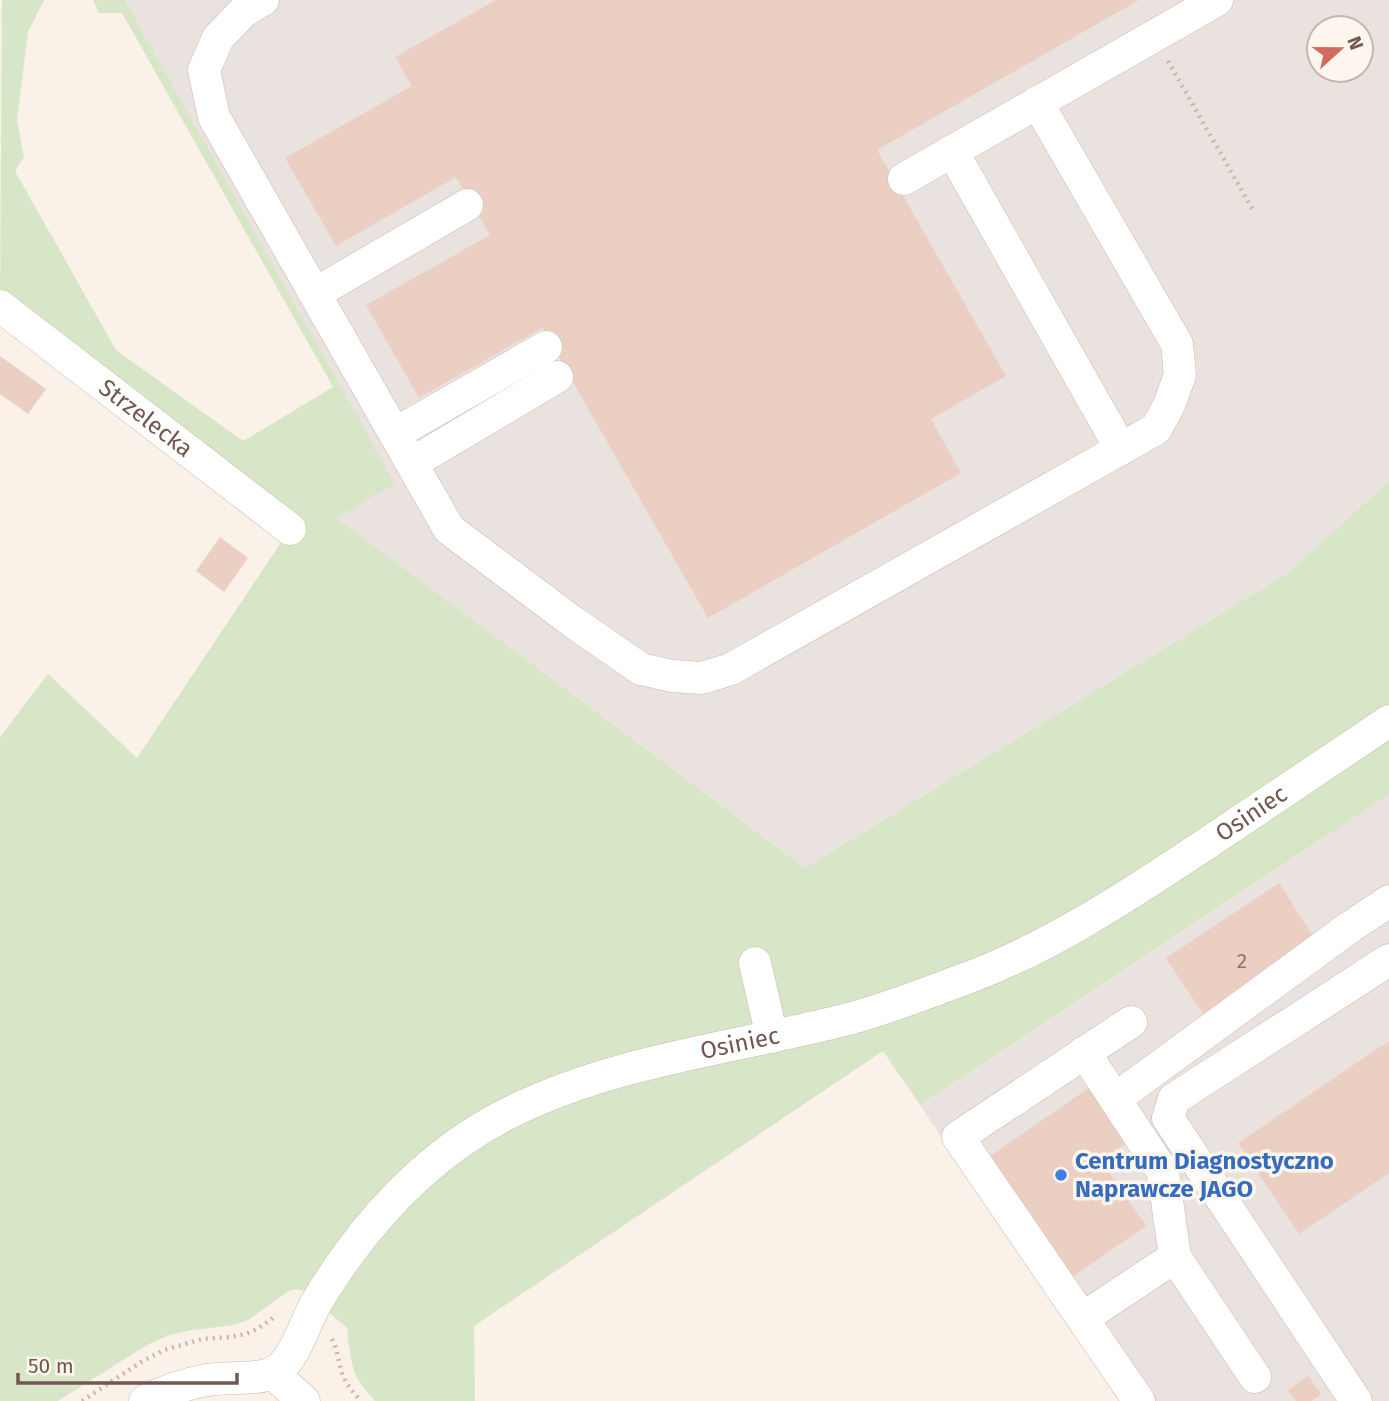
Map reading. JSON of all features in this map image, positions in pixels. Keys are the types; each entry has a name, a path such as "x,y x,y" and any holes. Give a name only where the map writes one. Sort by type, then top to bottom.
{"street":[{"path":"263,0 244,11 218,38 204,70 214,117 449,528 573,622 641,669 671,676 702,678 731,669 1156,429 1169,405 1180,375 1177,344 1037,102"},
{"path":"904,179 1217,0"},
{"path":"952,152 1121,449"},
{"path":"316,293 467,205"},
{"name":"Strzelecka","path":"0,306 290,529"},
{"path":"396,433 546,347"},
{"path":"412,463 558,377"},
{"name":"Osiniec","path":"272,1373 292,1354 313,1308 347,1256 386,1207 422,1172 500,1117 579,1083 622,1070 863,1014 967,978 1033,949 1144,886 1389,721"},
{"path":"1115,1099 1389,901"},
{"path":"1356,1401 1168,1118 1174,1099 1389,960"},
{"path":"755,963 772,1037"},
{"path":"1131,1022 958,1137 1139,1401"},
{"path":"1084,1052 1163,1172 1175,1256 1255,1377"},
{"path":"1083,1318 1175,1256"},
{"path":"145,1401 178,1386 272,1373 304,1401"}],"path":[{"path":"1154,36 1254,212"}],"shaded area":[{"path":"125,0 1389,0 1389,481 1288,573 805,868 335,518 394,484"},
{"name":"Centrum Diagnostyczno Naprawcze JAGO","path":"1389,794 1389,1401 1119,1401 920,1105"}],"green space":[{"path":"2,0 44,0 28,32 17,120 24,157 15,171 116,350 243,441 333,387 122,13 99,13 93,0 125,0 395,484 336,518 805,868 1288,573 1389,481 1389,794 920,1105 883,1051 474,1326 475,1401 375,1401 355,1373 348,1343 348,1329 304,1291 296,1289 289,1291 248,1320 234,1325 169,1335 147,1345 58,1401 0,1401 0,737 48,674 137,758 290,529 0,306"}],"building":[{"path":"496,0 1139,0 877,150 1006,376 931,419 961,473 708,618 542,328 419,398 366,305 490,235 456,177 336,246 285,158 412,86 395,57"},
{"path":"0,356 46,389 28,414 0,394"},
{"path":"220,537 248,558 224,592 196,571"},
{"path":"1279,883 1320,947 1208,1021 1166,958"},
{"path":"1389,1041 1389,1173 1299,1234 1238,1143"},
{"path":"1090,1087 1128,1142 1101,1160 1146,1226 1068,1280 986,1159"},
{"path":"1308,1376 1321,1394 1311,1401 1296,1401 1288,1390"}],"place":[{"name":"Centrum Diagnostyczno Naprawcze JAGO","path":"1061,1175"}]}
